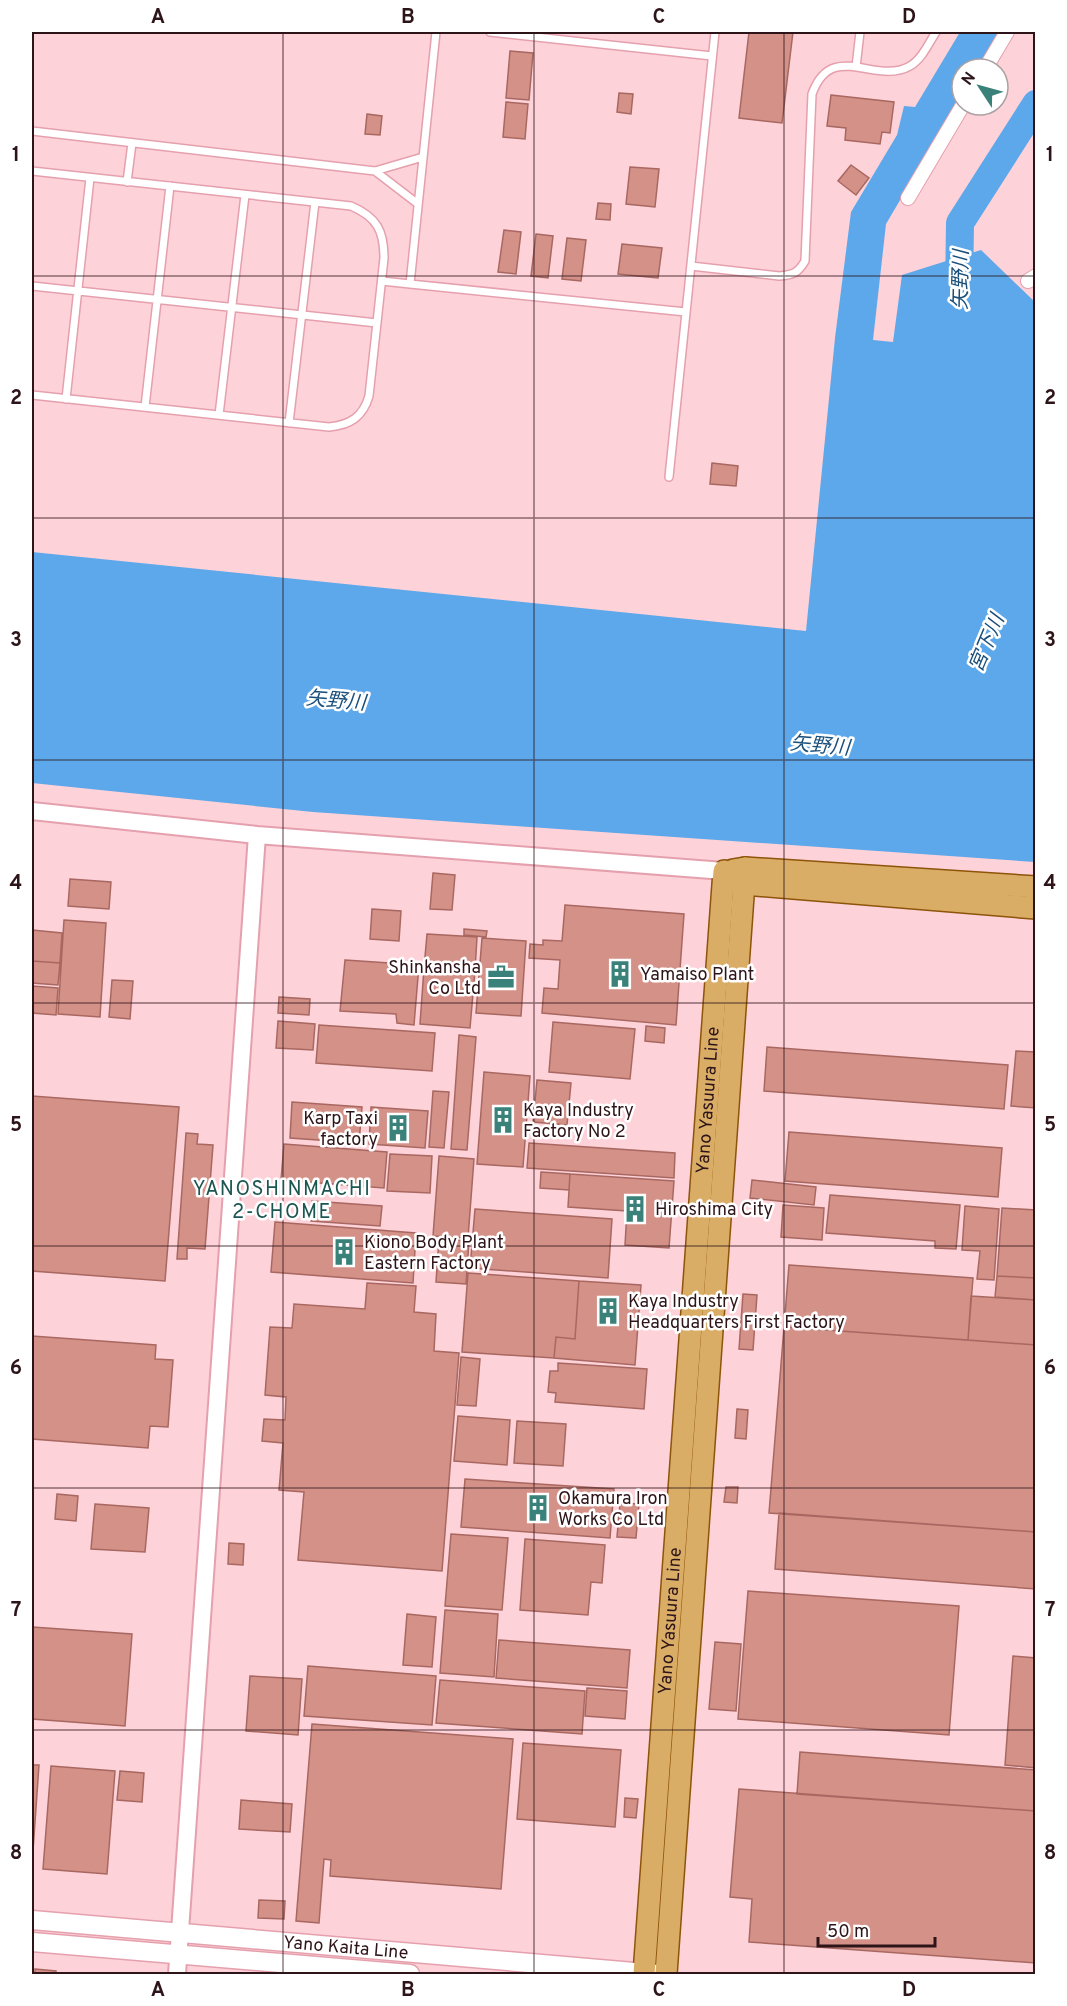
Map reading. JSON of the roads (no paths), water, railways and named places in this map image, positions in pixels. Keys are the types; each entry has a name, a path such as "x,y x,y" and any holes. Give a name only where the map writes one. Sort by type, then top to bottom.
{"main road":[{"path":"724,871 744,876 1035,908"},
{"name":"Yano Yasuura Line","path":"650,1974 724,871"},
{"path":"744,876 1035,887"},
{"name":"Yano Yasuura Line","path":"666,1974 744,876"},
{"name":"Yano Kaita Line","path":"32,1920 650,1974"},
{"name":"Yano Kaita Line","path":"32,1942 410,1974"}],"street":[{"path":"992,57 1007,32"},
{"path":"908,198 956,117"},
{"path":"32,811 257,835 724,871"},
{"path":"177,1974 257,835"}],"lane":[{"path":"410,284 436,32"},
{"path":"490,32 546,34 712,56"},
{"path":"669,477 715,32"},
{"path":"856,67 860,32"},
{"path":"691,266 779,276 799,271 805,261 812,94 817,79 827,70 840,65 898,71 912,65 936,32"},
{"path":"32,131 375,171 423,157"},
{"path":"127,182 132,142"},
{"path":"32,171 351,206 377,222 384,237 382,281 369,396 365,408 356,419 343,426 329,427 32,395"},
{"path":"375,171 418,204"},
{"path":"66,399 90,178"},
{"path":"145,407 170,186"},
{"path":"219,415 245,195"},
{"path":"290,423 315,202"},
{"path":"382,281 686,312"},
{"path":"32,286 377,323"}],"water":[{"name":"宮下川","path":"960,32 1000,32 985,57 950,57 950,115 886,224 873,340 893,342 902,275 981,250 1035,302 1035,862 313,812 32,783 32,552 806,631 835,338 851,212 897,135 904,106 915,107"}],"waterway":[{"name":"矢野川","path":"959,296 960,223 1036,104"}],"place":[{"name":"Yamaiso Plant","path":"620,974"},
{"name":"Shinkansha Co Ltd","path":"501,977"},
{"name":"Kaya Industry Factory No 2","path":"503,1120"},
{"name":"Karp Taxi factory","path":"398,1128"},
{"name":"Hiroshima City","path":"635,1209"},
{"name":"Kiono Body Plant Eastern Factory","path":"344,1252"},
{"name":"Kaya Industry Headquarters First Factory","path":"608,1311"},
{"name":"Okamura Iron Works Co Ltd","path":"538,1508"}],"district":[{"name":"YANOSHINMACHI 2-CHOME","path":"282,1200"}]}
